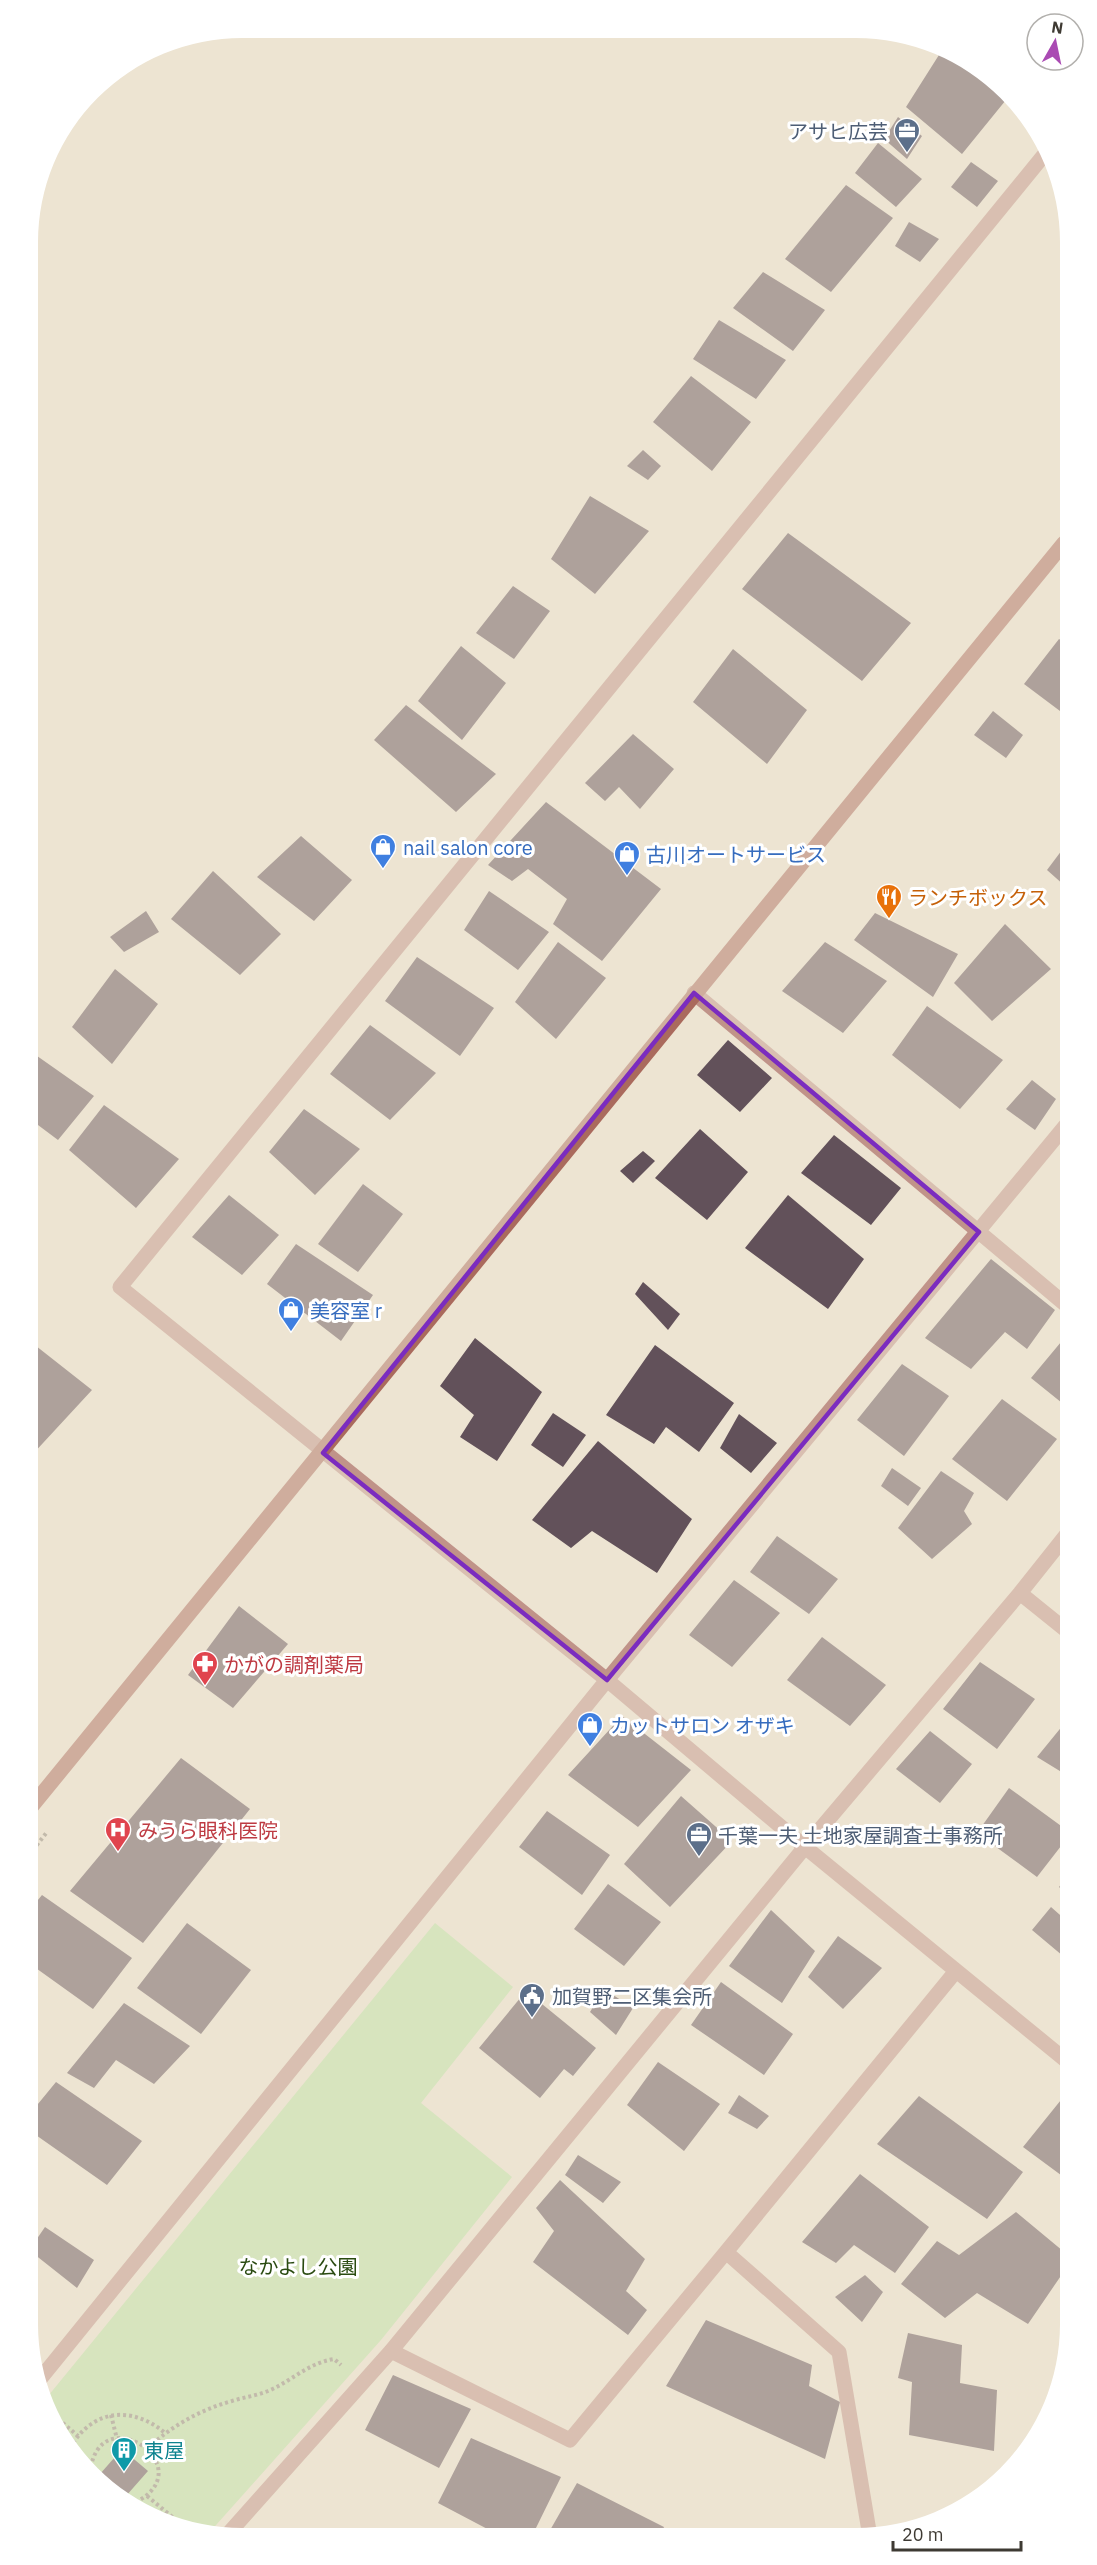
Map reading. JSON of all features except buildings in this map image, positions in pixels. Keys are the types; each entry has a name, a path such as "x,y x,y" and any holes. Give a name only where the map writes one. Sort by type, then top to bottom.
{"street":[{"path":"1041,158 120,1287 607,1680 805,1847 1059,2055"},
{"path":"38,1799 323,1453 694,993 1060,548"},
{"path":"694,993 1059,1300"},
{"path":"44,2374 607,1680 1060,1133"},
{"path":"239,2528 391,2351 805,1847 1059,1544"},
{"path":"1020,1593 1059,1625"},
{"path":"391,2351 570,2440 956,1971"},
{"path":"726,2252 839,2352 868,2527"}],"path":[{"path":"148,2448 165,2433 200,2412 236,2399 269,2391 314,2364 334,2359 361,2384"},
{"path":"75,2441 91,2424 111,2415 139,2416 152,2422 165,2433"},
{"path":"111,2415 117,2439"},
{"path":"65,2425 78,2436"},
{"path":"93,2463 96,2452 103,2445 117,2439 135,2439 148,2448 157,2464 158,2476 154,2487 147,2496 140,2500"},
{"path":"147,2496 168,2514"}],"highlighted area":[{"path":"694,993 979,1232 607,1680 323,1453"}],"green space":[{"name":"なかよし公園","path":"435,1923 513,1987 421,2103 512,2177 381,2340 215,2526 176,2517 151,2506 128,2493 107,2477 72,2437 50,2393"}],"place":[{"name":"アサヒ広芸","path":"907,154"},
{"name":"nail salon core","path":"383,870"},
{"name":"古川オートサービス","path":"627,877"},
{"name":"ランチボックス","path":"889,920"},
{"name":"美容室 r","path":"291,1333"},
{"name":"かがの調剤薬局","path":"205,1687"},
{"name":"カットサロン オザキ","path":"590,1748"},
{"name":"みうら眼科医院","path":"118,1853"},
{"name":"千葉一夫 土地家屋調査士事務所","path":"699,1858"},
{"name":"加賀野二区集会所","path":"532,2019"},
{"name":"東屋","path":"124,2473"}]}
